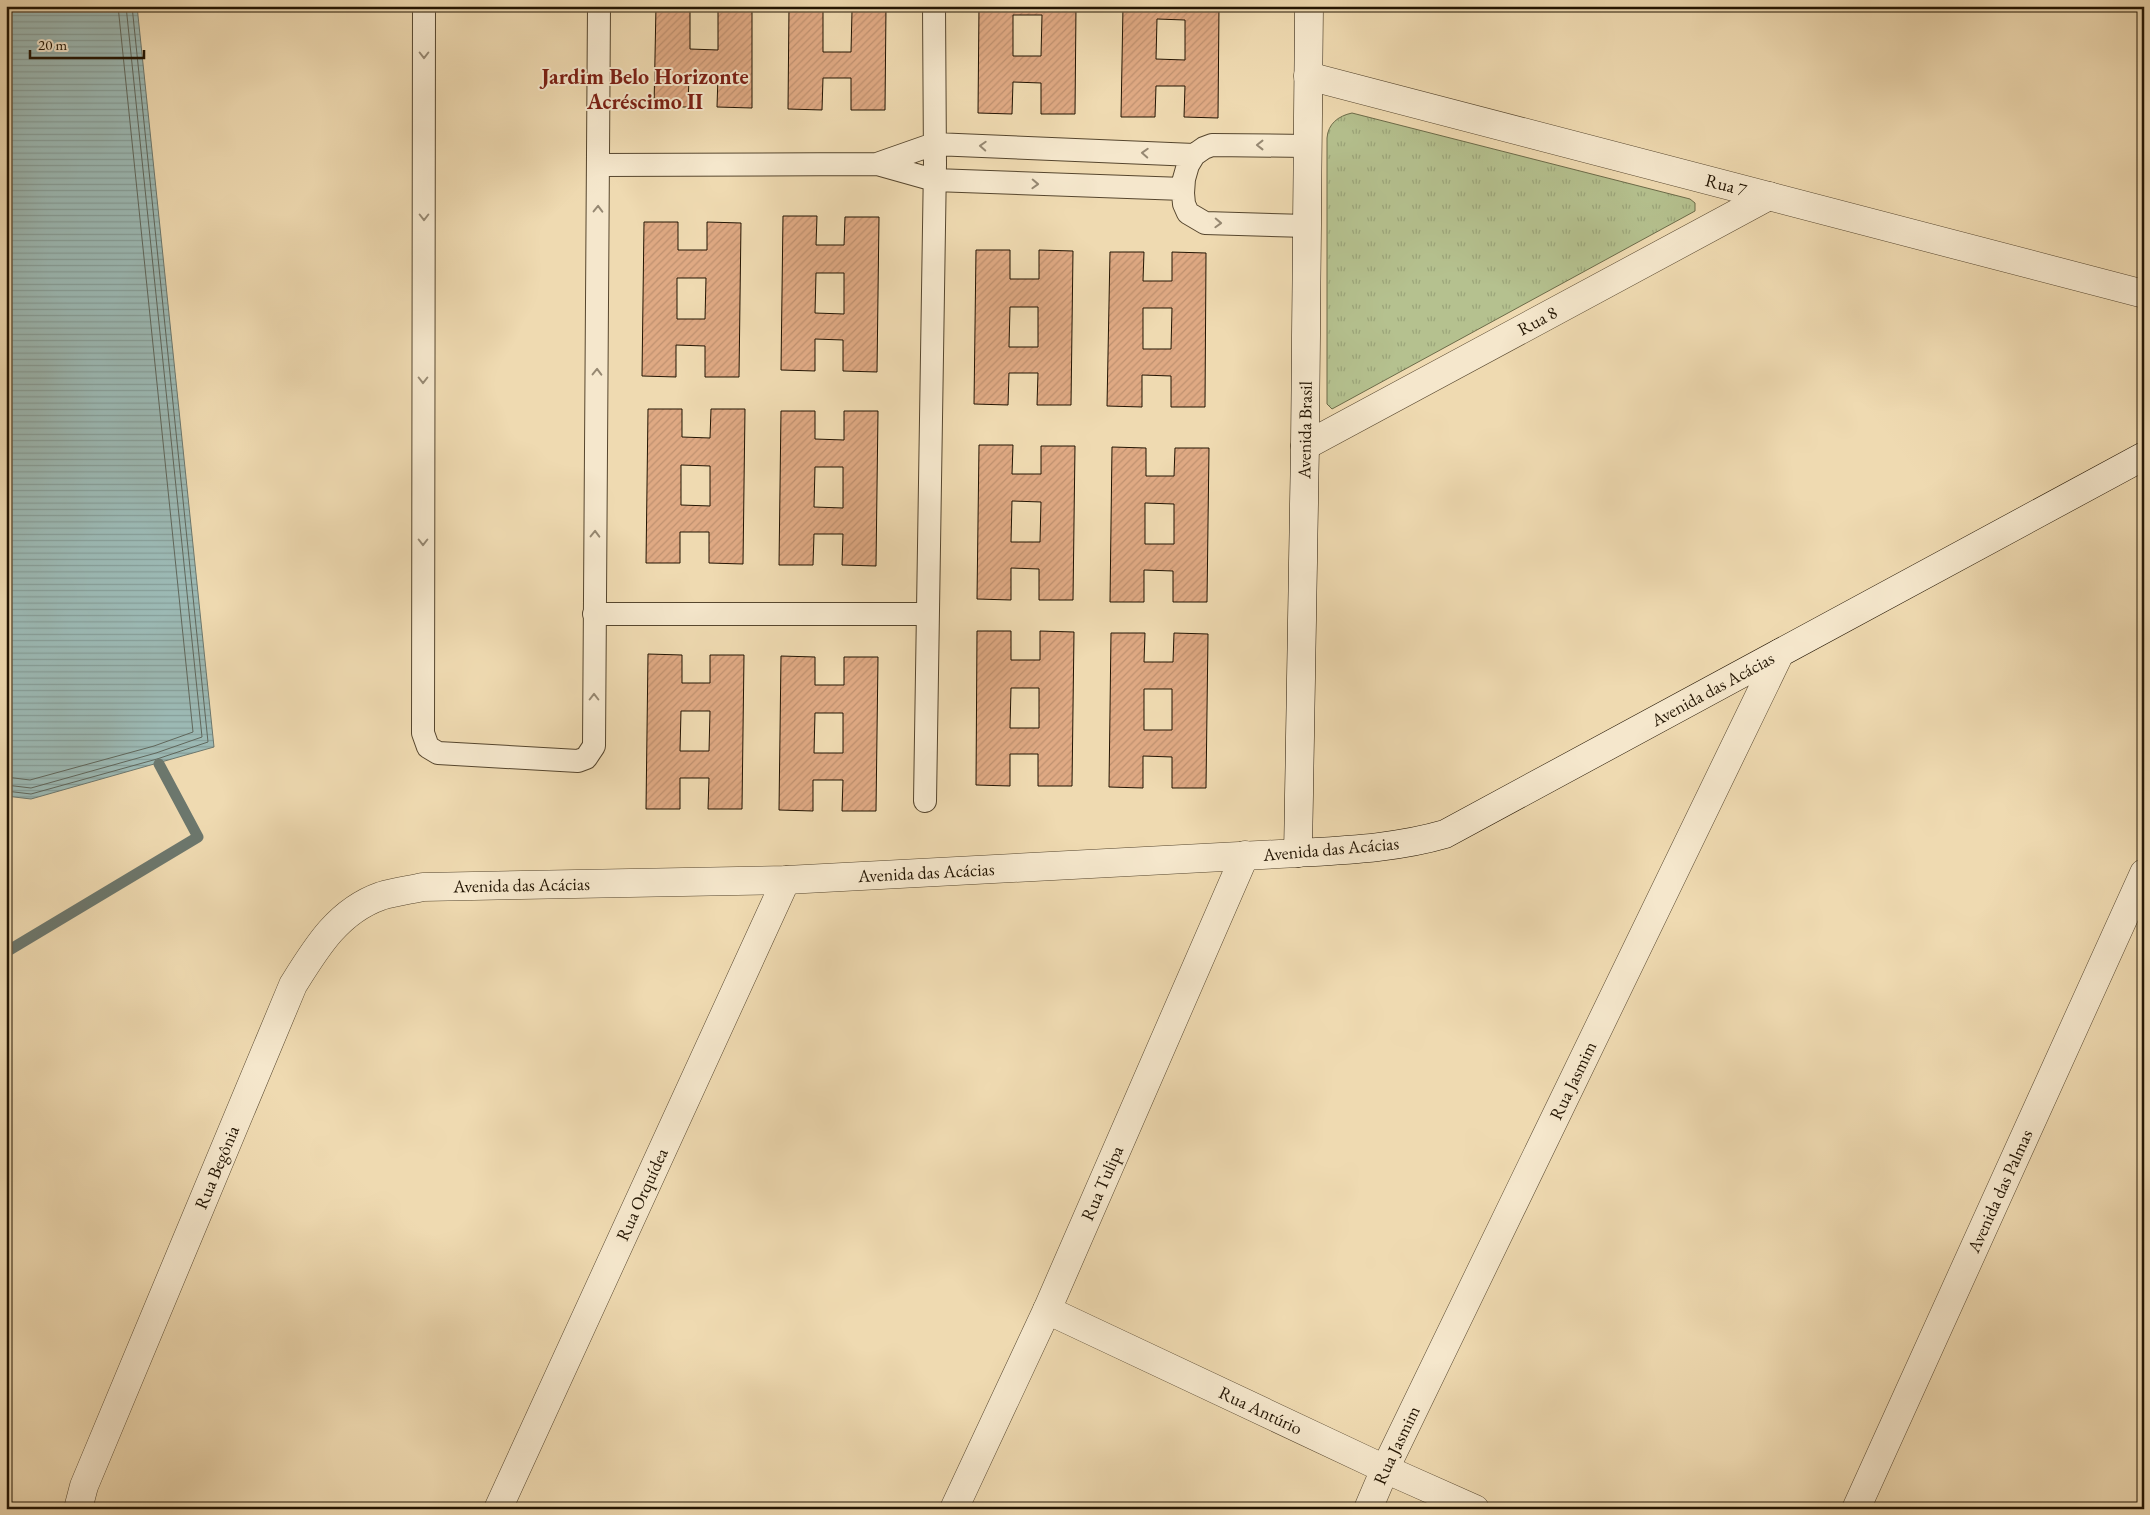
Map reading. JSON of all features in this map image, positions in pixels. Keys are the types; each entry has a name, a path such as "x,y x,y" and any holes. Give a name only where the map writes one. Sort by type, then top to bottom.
{"street":[{"name":"Avenida Brasil","path":"1298,853 1305,446 1309,6"},
{"name":"Rua 7","path":"1308,76 2144,294"},
{"name":"Rua 8","path":"1305,446 1769,196"},
{"name":"Avenida das Acácias","path":"423,887 786,880 1245,855 1273,856 1367,849 1422,841 1444,834 2144,456"},
{"name":"Rua Jasmim","path":"1368,1509 1385,1469 1780,653"},
{"name":"Rua Tulipa","path":"954,1509 1047,1310 1245,855"},
{"name":"Avenida das Palmas","path":"1856,1509 2144,873"},
{"name":"Rua Orquídea","path":"498,1509 786,880"},
{"name":"Rua Begônia","path":"78,1509 84,1486 293,984 318,944 345,915 380,896 423,887"},
{"name":"Rua Antúrio","path":"1047,1310 1385,1469 1475,1509"}],"lane":[{"path":"424,6 423,733 428,747 438,753 578,761 586,758 594,746 599,6"},
{"path":"925,801 926,614 934,180 934,6"},
{"path":"877,164 934,144 1194,155"},
{"path":"1307,226 1205,223 1188,213 1184,204 1183,189 1184,178 1194,155 1212,145 1308,146"},
{"path":"598,165 877,164 934,180 1183,189"},
{"path":"594,614 926,614"}],"green space":[{"path":"1352,113 1690,199 1695,203 1695,211 1332,409 1327,404 1327,138 1329,129 1335,121 1342,116"}],"water":[{"path":"6,6 137,6 214,747 31,799 6,796"}],"building":[{"path":"656,6 752,6 752,108 717,107 718,76 689,76 688,107 654,107","holes":["690,9 718,10 718,50 690,49"]},
{"path":"789,6 886,6 885,110 851,110 851,78 823,78 822,110 788,109","holes":["823,11 852,11 851,52 823,52"]},
{"path":"979,6 1076,6 1075,114 1041,114 1041,83 1013,82 1012,114 978,113","holes":["1013,15 1042,15 1041,56 1013,56"]},
{"path":"1123,6 1219,6 1218,118 1184,117 1185,86 1156,86 1155,117 1121,117","holes":["1157,19 1185,20 1185,60 1156,59"]},
{"path":"783,216 817,216 816,245 844,245 845,217 879,217 877,372 843,371 843,340 815,339 815,371 781,370","holes":["816,273 844,273 844,314 815,313"]},
{"path":"644,222 678,222 678,250 707,250 707,222 741,223 739,377 705,377 705,346 676,345 676,377 642,376","holes":["677,278 706,278 705,319 677,319"]},
{"path":"976,250 1010,250 1010,279 1039,279 1039,250 1073,251 1071,405 1037,405 1038,373 1009,373 1008,405 974,404","holes":["1010,307 1038,307 1038,347 1009,347"]},
{"path":"1110,252 1144,252 1143,281 1172,281 1172,252 1206,253 1205,407 1171,407 1171,376 1142,375 1142,407 1107,406","holes":["1143,308 1172,308 1171,349 1143,349"]},
{"path":"648,409 682,409 682,437 710,438 711,409 745,409 743,564 709,563 709,532 680,532 680,563 646,563","holes":["681,465 710,466 710,506 681,505"]},
{"path":"781,411 815,411 815,439 844,440 844,411 878,411 876,566 842,565 843,534 814,534 813,565 779,565","holes":["815,467 843,467 843,508 814,507"]},
{"path":"979,445 1013,445 1012,474 1041,474 1041,446 1075,446 1073,600 1039,600 1039,569 1011,568 1011,600 977,599","holes":["1012,501 1041,502 1040,542 1011,542"]},
{"path":"1112,447 1146,448 1146,476 1174,476 1175,448 1209,448 1207,602 1173,602 1173,571 1144,570 1144,602 1110,602","holes":["1145,503 1174,504 1174,544 1145,544"]},
{"path":"977,631 1011,631 1011,660 1040,660 1040,631 1074,632 1072,786 1038,786 1038,754 1010,754 1010,786 976,785","holes":["1011,688 1039,688 1039,728 1010,728"]},
{"path":"1111,633 1145,633 1144,662 1173,662 1174,633 1208,634 1206,788 1172,788 1172,757 1143,756 1143,788 1109,787","holes":["1144,689 1172,689 1172,730 1144,730"]},
{"path":"648,654 682,655 682,683 710,683 710,655 744,655 742,809 708,809 709,778 680,778 680,809 646,809","holes":["681,711 710,711 709,751 680,751"]},
{"path":"781,656 815,657 815,685 844,685 844,657 878,657 876,811 842,811 843,780 813,780 813,811 779,810","holes":["815,713 843,713 843,753 814,753"]}],"waterway":[{"path":"6,952 198,837 159,764"}],"district":[{"name":"Jardim Belo Horizonte Acréscimo II","path":"645,88"}]}
